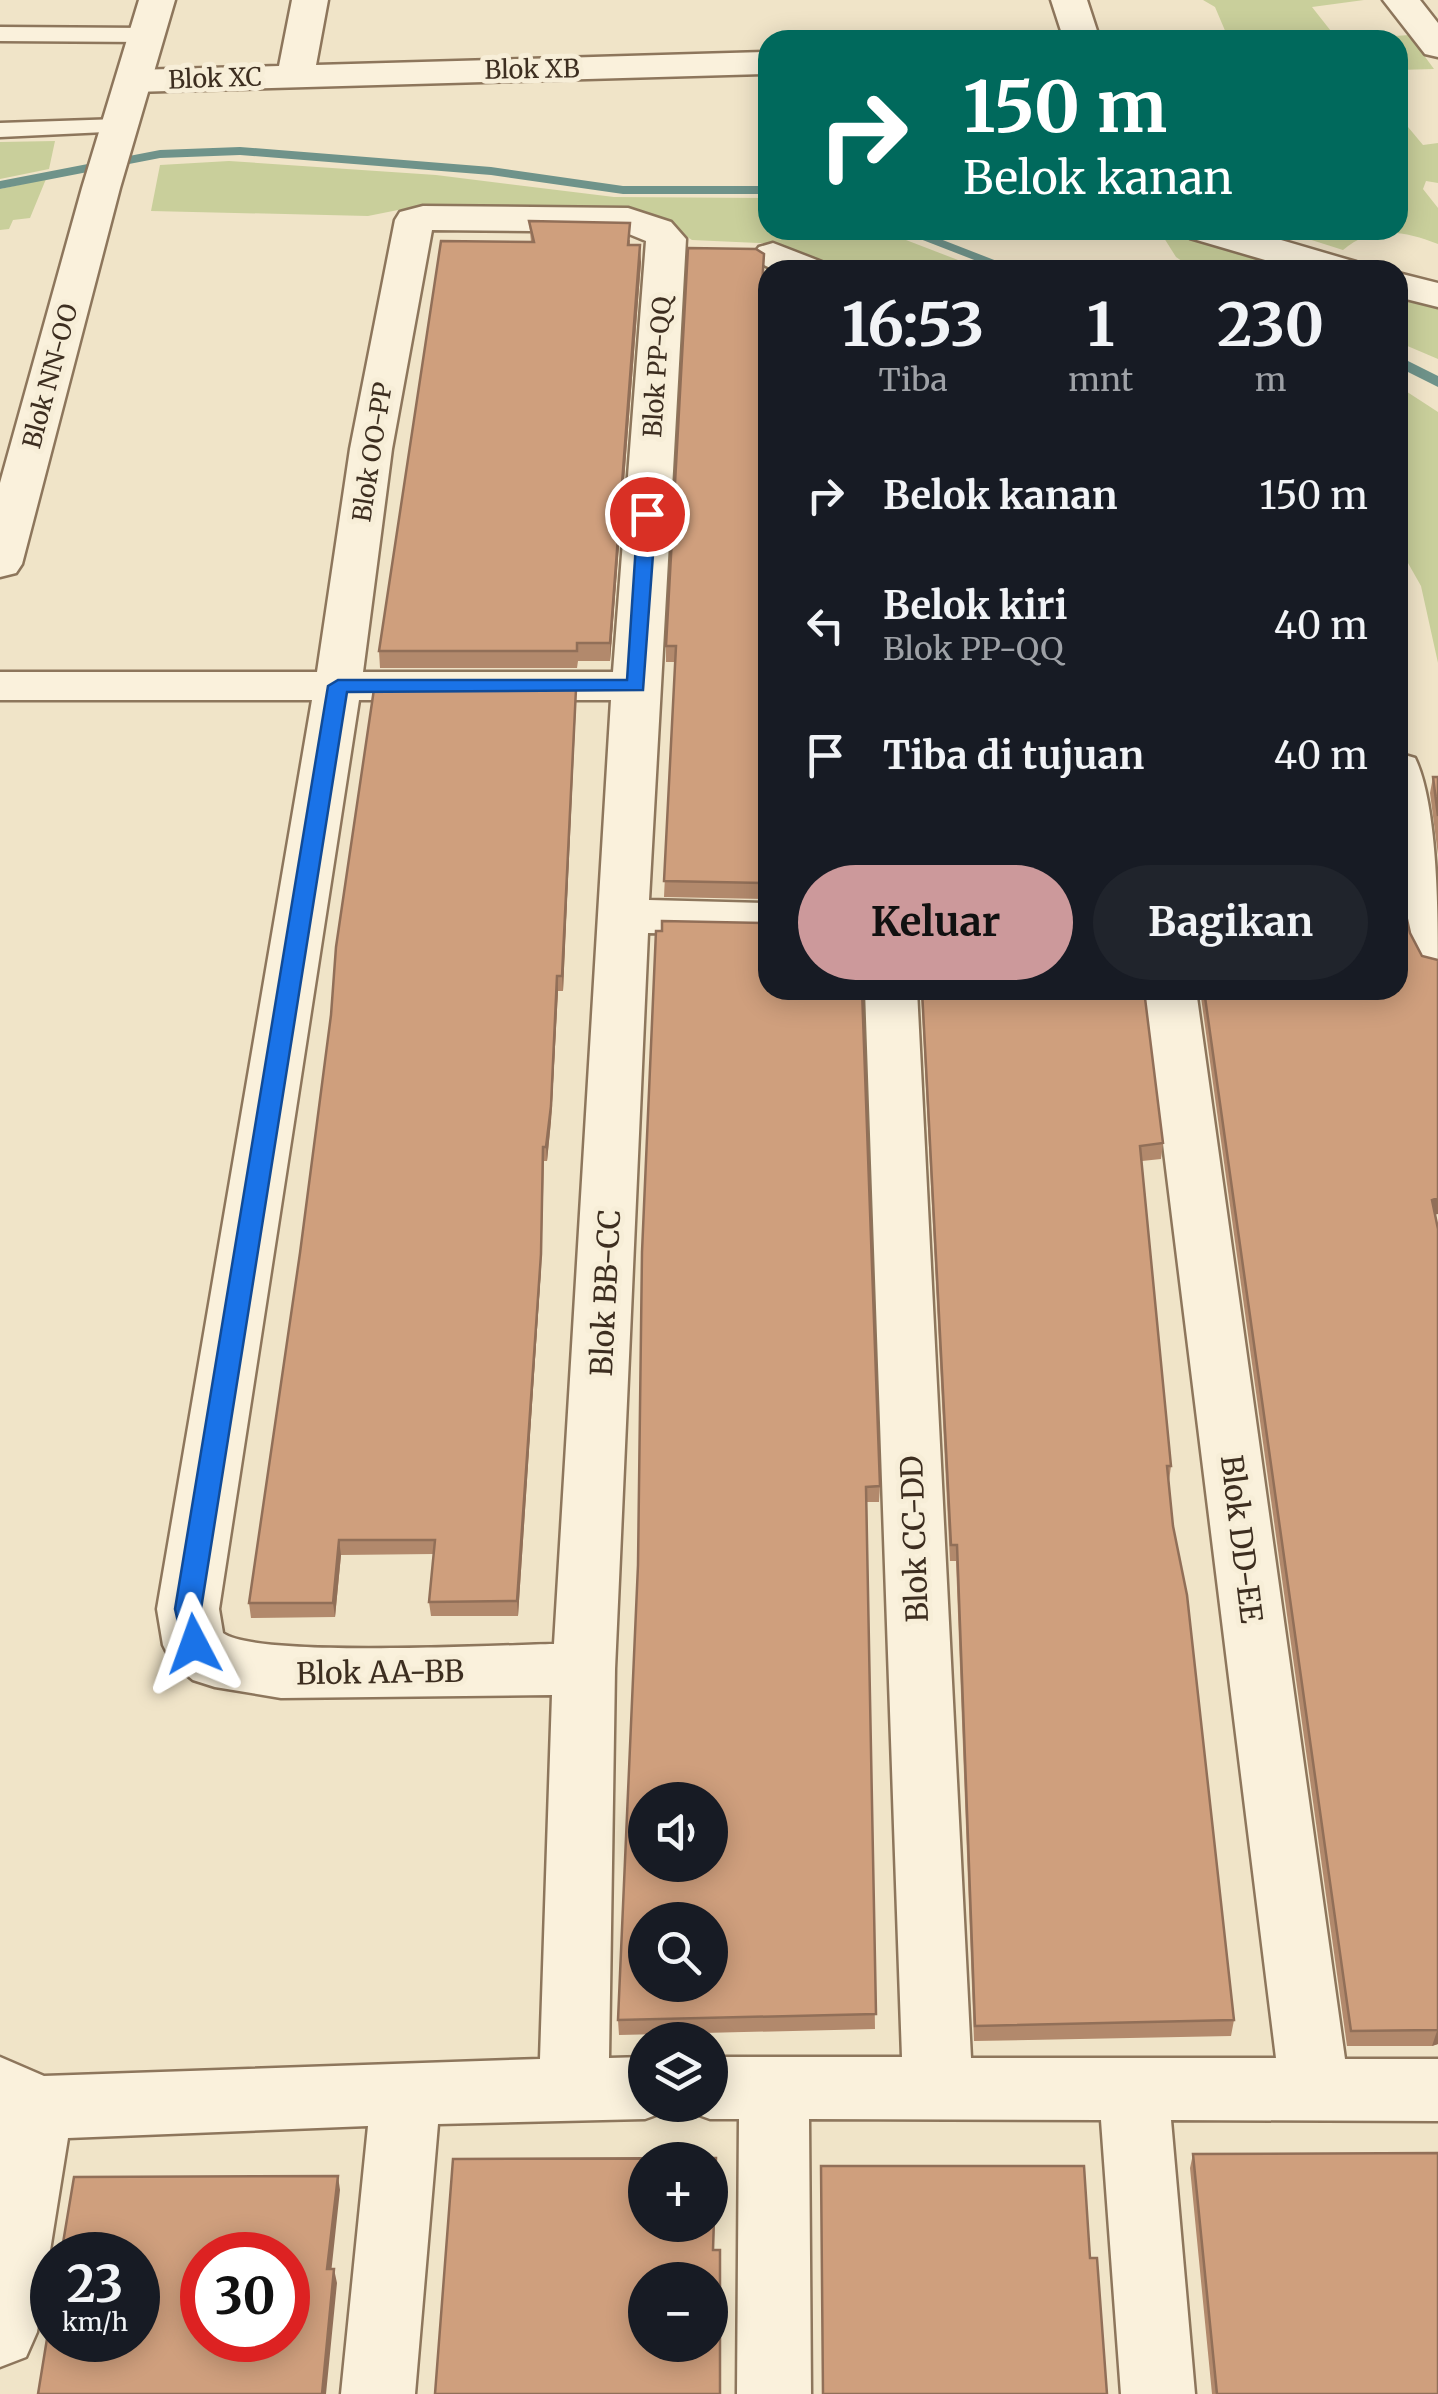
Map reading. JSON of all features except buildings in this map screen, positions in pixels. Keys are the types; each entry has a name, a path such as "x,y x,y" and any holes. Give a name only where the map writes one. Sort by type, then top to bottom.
{"street":[{"path":"296,75 310,0"},
{"path":"1069,0 1079,30"},
{"path":"1401,0 1438,46"},
{"name":"Blok NN-OO","path":"0,564 151,17"},
{"name":"Blok XB","path":"296,75 758,63"},
{"name":"Blok XC","path":"133,81 296,75"},
{"name":"Blok PP-QQ","path":"414,220 439,216 628,220 657,230 666,239 625,916"},
{"name":"Blok OO-PP","path":"338,686 371,449 414,220"},
{"path":"1238,240 1308,260"},
{"path":"1408,286 1438,294"},
{"path":"0,686 636,686"},
{"name":"Blok AA-BB","path":"338,686 188,1609 194,1644 215,1662 281,1673 584,1669"},
{"path":"1408,827 1427,938"},
{"path":"625,916 758,919"},
{"name":"Blok BB-CC","path":"574,2089 584,1669 625,916"},
{"name":"Blok CC-DD","path":"891,1000 938,2087"},
{"name":"Blok DD-EE","path":"1171,1000 1314,2088"},
{"path":"0,2332 19,2098 628,2088"},
{"path":"774,2394 742,2088 1438,2090"},
{"path":"1134,2090 1158,2394"},
{"path":"378,2394 406,2093"}],"lane":[{"path":"0,34 151,17"},
{"path":"0,130 119,126"}],"green space":[{"path":"1203,0 1364,0 1312,7 1330,30 1225,30 1215,7"},
{"path":"1408,35 1409,35 1434,69 1408,70"},
{"path":"1408,127 1423,145 1438,143 1438,183 1426,181 1423,189 1438,208 1438,244 1408,235"},
{"path":"55,141 49,169 0,179 0,142"},
{"path":"229,161 436,175 614,197 758,198 758,240 906,240 958,260 818,260 778,244 692,240 658,218 621,211 423,205 368,216 151,211 160,165"},
{"path":"46,179 30,218 13,220 9,229 0,230 0,189"},
{"path":"1165,240 1206,240 1270,260 1180,260"},
{"path":"1312,240 1358,240 1343,250"},
{"path":"1408,298 1438,306 1438,359 1408,346"},
{"path":"1408,392 1438,412 1438,663 1421,586 1408,563"}],"waterway":[{"path":"0,185 160,154 240,151 491,171 623,190 758,190"},
{"path":"931,240 986,260"},
{"path":"1408,366 1438,382"}],"route":[{"path":"194,1644 188,1609 338,686 636,686 647,514"}]}
